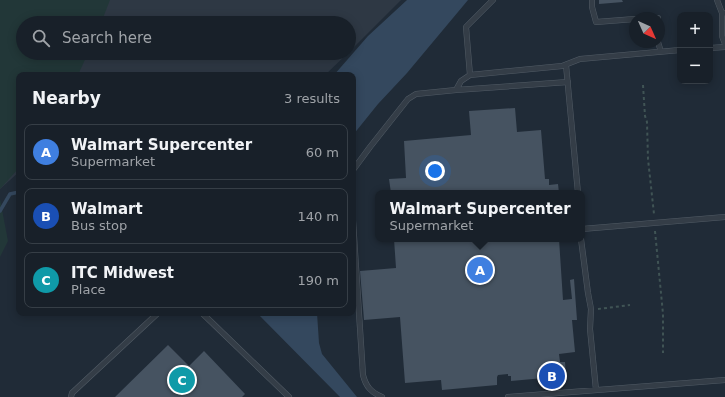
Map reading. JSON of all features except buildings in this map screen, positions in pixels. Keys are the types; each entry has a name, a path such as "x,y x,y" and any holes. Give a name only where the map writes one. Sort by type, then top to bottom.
{"lane":[{"path":"470,75 466,27 492,0"},
{"path":"592,0 592,7 596,22 629,19"},
{"path":"717,0 724,13 722,36 725,44"},
{"path":"713,48 725,47"},
{"path":"660,48 661,52"},
{"path":"456,90 461,81 470,75 559,67 580,59 677,50"},
{"path":"566,65 578,190"},
{"path":"356,166 411,96 416,94 568,82"},
{"path":"585,228 725,217"},
{"path":"582,242 586,285 591,309 590,329 596,390"},
{"path":"356,266 363,375 366,384 370,389 382,397"},
{"path":"71,397 72,393 155,316"},
{"path":"205,316 289,397"},
{"path":"508,397 725,380"}],"path":[{"path":"591,309 630,306"}],"shaded area":[{"path":"0,0 401,0 356,45 356,16 16,16 16,60 341,60 328,72 16,72 16,175 0,189"}],"green space":[{"path":"0,0 110,0 104,16 16,16 16,60 85,60 79,72 16,72 16,171 0,189"},
{"path":"0,199 8,241 0,257"}],"water":[{"path":"407,0 468,0 356,131 356,72 337,72 347,60 356,60 356,50 368,36"},
{"path":"260,316 317,316 319,343 322,354 357,397 340,397"}],"waterway":[{"path":"0,211 10,194 16,193"}],"place":[{"name":"Walmart Supercenter","path":"480,270"},
{"name":"Walmart","path":"552,376"},
{"name":"ITC Midwest","path":"182,380"}]}
